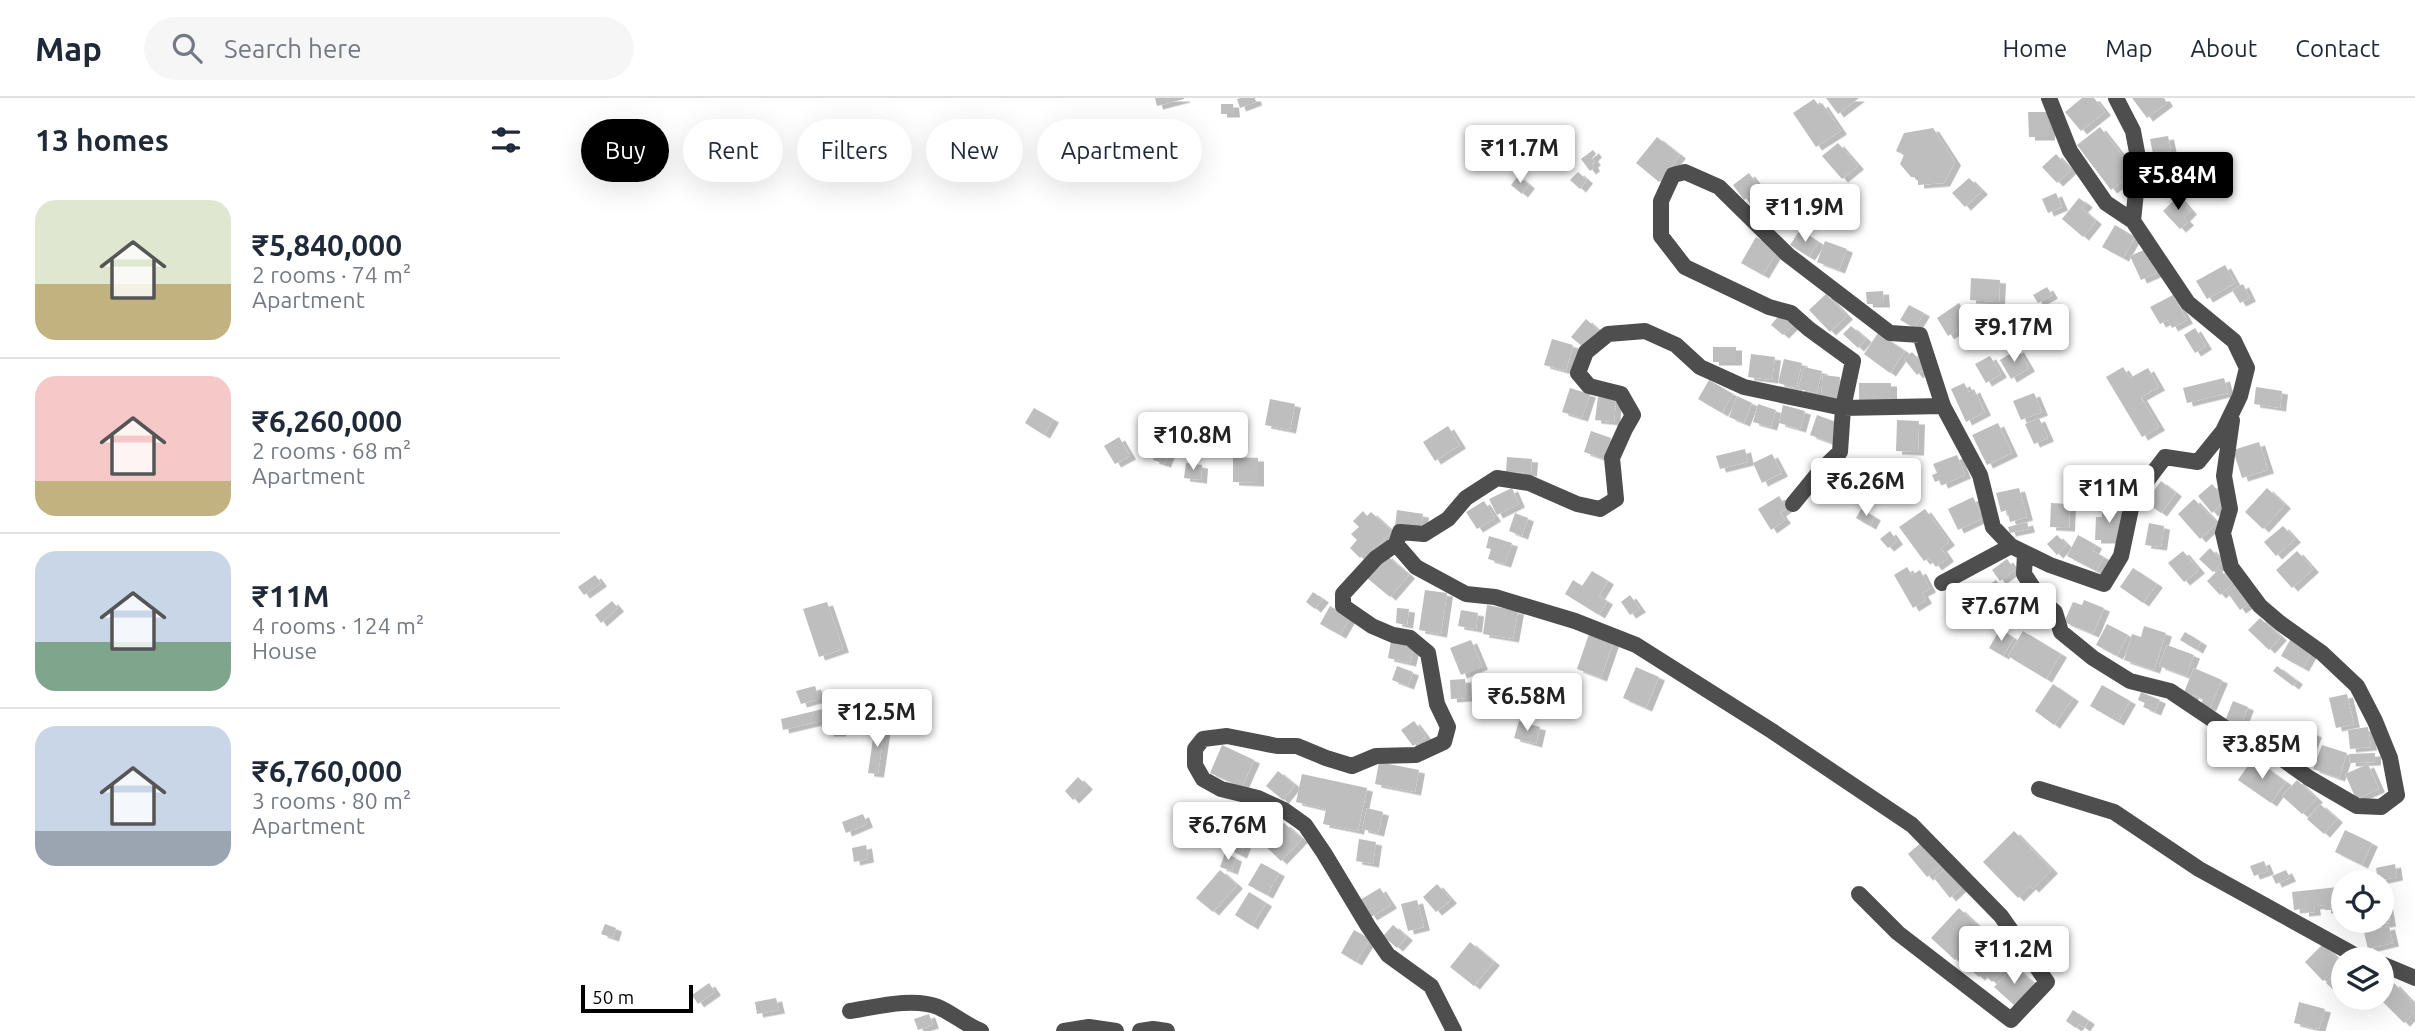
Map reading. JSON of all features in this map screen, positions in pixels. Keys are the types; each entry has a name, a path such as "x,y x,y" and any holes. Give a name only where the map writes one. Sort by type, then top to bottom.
{"street":[{"path":"1793,504 1840,452 1843,408 1853,361 1791,313 1769,307 1685,267 1661,236 1661,201 1673,175 1685,172 1718,187 1788,255 1890,333 1920,335 1943,406 1980,475 1993,527 2018,549 2050,565 2104,584 2121,556 2133,499 2165,457 2199,462 2223,431 2240,396 2247,368 2234,341 2188,303 2133,221 2106,203 2070,151 2049,98"},
{"path":"2116,98 2133,131 2139,163 2133,221"},
{"path":"1454,1031 1432,986 1388,955 1305,825 1284,810 1258,798 1221,789 1203,779 1195,765 1195,749 1203,739 1227,736 1277,746 1297,746 1352,766 1376,757 1416,755 1444,742 1448,727 1437,704 1427,653 1409,638 1392,635 1373,626 1343,606 1343,594 1360,573 1396,544 1400,533 1424,534 1448,519 1466,498 1497,478 1529,483 1577,504 1600,509 1616,499 1612,458 1633,415 1621,394 1589,386 1578,373 1586,352 1608,334 1645,331 1676,345 1700,367 1745,387 1843,408 1943,406"},
{"path":"2018,549 2024,575 2041,600 2054,612 2061,632 2093,658 2130,681 2170,691 2243,740 2274,752 2309,778 2357,806 2381,807 2397,795 2390,758 2357,686 2322,653 2260,606 2231,568 2223,533 2230,509 2224,476 2234,408"},
{"path":"1396,544 1416,567 1466,594 1495,597 1575,621 1636,645 1772,731 1912,825 2001,916 2046,982 2011,1020 1898,933 1859,894"},
{"path":"1942,583 2018,549"},
{"path":"2039,789 2114,811 2199,869 2340,947"},
{"path":"2394,969 2415,978"},
{"path":"850,1011 905,1003 937,1007 981,1031"},
{"path":"1064,1031 1089,1027 1116,1031"},
{"path":"1140,1031 1167,1031"}],"building":[{"path":"1155,98 1184,98 1184,99 1157,106"},
{"path":"1255,98 1256,102 1240,108 1237,99"},
{"path":"1826,98 1859,98 1838,114"},
{"path":"2082,98 2094,98 2105,112 2081,131 2065,112"},
{"path":"2132,98 2164,98 2167,103 2147,118"},
{"path":"1814,99 1819,106 1822,103 1841,131 1816,147 1793,113"},
{"path":"1221,104 1233,104 1234,114 1221,114"},
{"path":"2028,112 2049,112 2049,137 2029,137"},
{"path":"2100,127 2135,172 2111,190 2077,145"},
{"path":"1933,128 1955,162 1944,183 1918,185 1918,177 1911,177 1900,164 1904,155 1896,151 1904,133"},
{"path":"2168,136 2171,151 2153,154 2150,139"},
{"path":"1657,137 1680,155 1659,182 1636,163"},
{"path":"1838,143 1858,166 1842,179 1822,156"},
{"path":"1593,150 1596,154 1592,158 1595,162 1590,171 1581,159"},
{"path":"2056,154 2071,170 2057,183 2042,167"},
{"path":"2166,158 2168,171 2152,173 2150,160"},
{"path":"1578,172 1587,180 1580,189 1570,180"},
{"path":"1749,173 1760,188 1744,200 1733,185"},
{"path":"1518,176 1529,185 1522,194 1511,185"},
{"path":"1969,178 1982,191 1965,207 1952,193"},
{"path":"1778,189 1795,200 1782,223 1764,212"},
{"path":"2056,193 2062,207 2048,213 2042,199"},
{"path":"2178,196 2191,211 2184,218 2188,222 2180,229 2163,211"},
{"path":"2079,198 2087,204 2082,209 2096,221 2083,237 2062,219"},
{"path":"2115,225 2135,237 2123,258 2102,247"},
{"path":"1800,230 1819,242 1809,257 1790,245"},
{"path":"1756,237 1778,250 1763,275 1741,263"},
{"path":"1825,241 1847,249 1839,270 1817,262"},
{"path":"2146,249 2157,273 2141,280 2130,256"},
{"path":"2225,265 2235,283 2207,299 2196,281"},
{"path":"1971,278 2000,280 1999,302 1970,300"},
{"path":"2243,284 2250,298 2240,303 2232,290"},
{"path":"2047,287 2052,295 2038,303 2033,295"},
{"path":"1883,291 1884,304 1867,304 1866,292"},
{"path":"1826,294 1847,316 1830,332 1809,310"},
{"path":"2173,295 2187,320 2172,328 2168,320 2160,324 2150,307"},
{"path":"1959,303 1970,321 1948,336 1937,318"},
{"path":"1909,305 1924,313 1915,328 1900,320"},
{"path":"1781,313 1794,324 1783,335 1771,325"},
{"path":"1586,319 1598,330 1583,347 1571,337"},
{"path":"1851,326 1866,339 1858,348 1843,334"},
{"path":"2195,328 2206,346 2195,353 2184,335"},
{"path":"1878,333 1905,351 1890,373 1864,354"},
{"path":"1552,339 1573,345 1566,371 1544,365"},
{"path":"1713,347 1736,347 1736,362 1713,362"},
{"path":"2018,349 2029,368 2011,379 2000,360"},
{"path":"1912,352 1926,367 1917,375 1904,359"},
{"path":"1751,354 1775,357 1772,380 1748,377"},
{"path":"1990,356 2001,374 1986,383 1975,364"},
{"path":"1784,359 1802,363 1796,388 1778,383"},
{"path":"1804,367 1822,371 1817,393 1798,389"},
{"path":"2123,367 2130,378 2148,368 2159,387 2141,397 2159,427 2142,437 2106,377"},
{"path":"1823,375 1840,377 1838,399 1821,397"},
{"path":"2224,378 2228,393 2187,403 2183,388"},
{"path":"1709,380 1733,394 1722,413 1698,399"},
{"path":"1859,383 1891,383 1891,403 1859,403"},
{"path":"1964,383 1969,392 1974,389 1985,412 1966,422 1951,389"},
{"path":"2256,387 2282,391 2280,408 2254,404"},
{"path":"1570,388 1590,394 1582,418 1562,412"},
{"path":"2034,393 2042,412 2021,420 2013,401"},
{"path":"1737,396 1752,403 1744,423 1729,417"},
{"path":"1598,397 1616,399 1614,422 1595,420"},
{"path":"1270,399 1295,404 1290,430 1265,425"},
{"path":"1758,404 1776,410 1771,427 1753,422"},
{"path":"1783,405 1805,411 1800,429 1779,423"},
{"path":"1034,408 1053,419 1044,435 1025,423"},
{"path":"1817,415 1839,423 1832,443 1810,435"},
{"path":"2039,418 2048,438 2034,444 2025,424"},
{"path":"1897,420 1919,421 1918,452 1896,451"},
{"path":"1998,423 2012,453 1987,465 1972,435"},
{"path":"1448,426 1460,445 1435,461 1423,442"},
{"path":"1591,431 1611,438 1604,459 1584,452"},
{"path":"1119,437 1130,456 1115,464 1104,446"},
{"path":"1161,441 1172,445 1165,464 1153,460"},
{"path":"2259,442 2268,470 2242,478 2233,450"},
{"path":"1745,449 1748,462 1720,469 1716,456"},
{"path":"1772,454 1782,473 1762,483 1753,463"},
{"path":"1957,455 1965,475 1942,485 1940,480 1935,482 1932,475 1937,473 1933,464"},
{"path":"1233,457 1258,458 1258,483 1233,482"},
{"path":"1507,457 1532,459 1531,473 1506,472"},
{"path":"1186,463 1202,465 1201,480 1184,478"},
{"path":"2161,481 2176,493 2161,513 2146,502"},
{"path":"2212,484 2226,500 2212,513 2198,496"},
{"path":"1512,488 1519,504 1497,515 1489,499"},
{"path":"2019,488 2027,517 2010,522 2007,510 2001,512 1996,493"},
{"path":"2267,488 2285,505 2263,529 2245,512"},
{"path":"1779,496 1787,508 1780,513 1785,520 1771,530 1758,509"},
{"path":"1973,497 1983,518 1958,530 1948,509"},
{"path":"2194,499 2217,523 2200,539 2178,514"},
{"path":"1484,501 1495,518 1477,529 1466,512"},
{"path":"2051,503 2070,504 2069,528 2050,527"},
{"path":"1861,509 1875,517 1870,526 1856,518"},
{"path":"1925,509 1949,542 1941,548 1948,558 1936,567 1929,558 1924,561 1899,527"},
{"path":"2102,509 2122,509 2122,540 2095,540 2096,517 2102,517"},
{"path":"1397,510 1423,514 1421,529 1395,526"},
{"path":"1363,511 1367,516 1371,512 1392,531 1369,559 1364,554 1360,558 1350,548 1357,540 1351,534 1359,527 1353,521"},
{"path":"1515,513 1528,518 1522,536 1509,531"},
{"path":"2027,522 2029,529 2010,533 2008,527"},
{"path":"2149,523 2164,526 2161,547 2145,545"},
{"path":"2283,526 2295,539 2276,556 2264,542"},
{"path":"1890,531 1897,541 1888,548 1880,539"},
{"path":"2057,535 2067,545 2057,555 2047,544"},
{"path":"2078,535 2096,545 2093,551 2104,557 2096,571 2067,556"},
{"path":"1489,536 1512,543 1505,564 1488,559 1491,549 1486,548"},
{"path":"2210,548 2223,562 2213,572 2199,559"},
{"path":"2183,551 2199,570 2184,582 2168,563"},
{"path":"2297,551 2313,569 2292,588 2276,570"},
{"path":"1386,555 1409,575 1390,597 1367,578"},
{"path":"2007,559 2015,570 2000,581 1992,570"},
{"path":"1907,567 1912,575 1920,570 1930,589 1922,593 1926,600 1913,608 1894,575"},
{"path":"2133,568 2157,584 2143,603 2120,587"},
{"path":"2219,569 2233,583 2220,595 2207,581"},
{"path":"1592,571 1608,581 1599,596 1607,601 1599,615 1565,594 1573,580 1582,586"},
{"path":"595,575 601,583 584,595 578,587"},
{"path":"1996,580 2010,599 1989,613 1976,595"},
{"path":"2236,586 2250,603 2240,610 2227,592"},
{"path":"1425,590 1447,593 1441,634 1419,630"},
{"path":"1313,592 1323,599 1315,609 1306,602"},
{"path":"2020,592 2034,601 2023,616 2010,607"},
{"path":"1630,595 1640,609 1630,615 1621,602"},
{"path":"2084,600 2104,608 2093,634 2064,622 2073,602 2082,605"},
{"path":"612,601 618,608 601,623 595,615"},
{"path":"827,602 843,649 819,657 803,609"},
{"path":"1487,605 1518,611 1513,639 1483,634"},
{"path":"1330,606 1350,618 1340,635 1320,624"},
{"path":"1397,608 1409,609 1407,625 1396,623"},
{"path":"1461,610 1478,613 1476,629 1458,626"},
{"path":"2260,618 2281,637 2269,650 2248,630"},
{"path":"2107,624 2128,635 2117,656 2096,645"},
{"path":"2144,626 2166,633 2154,670 2124,660 2132,634 2141,637"},
{"path":"2000,629 2014,638 2003,656 1989,648"},
{"path":"2023,631 2061,654 2046,679 2008,656"},
{"path":"2185,632 2201,642 2197,650 2180,640"},
{"path":"1589,634 1613,643 1601,678 1577,669"},
{"path":"1471,640 1482,666 1461,675 1450,648"},
{"path":"2290,640 2312,652 2303,668 2281,656"},
{"path":"1391,641 1414,646 1410,663 1388,658"},
{"path":"2167,645 2194,655 2186,676 2159,666"},
{"path":"1397,666 1413,672 1408,686 1392,680"},
{"path":"2277,666 2297,681 2293,686 2273,671"},
{"path":"1636,667 1659,677 1646,708 1623,698"},
{"path":"2194,668 2222,680 2210,708 2201,704 2203,699 2193,695 2191,700 2182,697"},
{"path":"1465,679 1466,698 1451,699 1450,680"},
{"path":"2053,684 2073,698 2054,725 2035,711"},
{"path":"2102,685 2130,701 2118,722 2090,706"},
{"path":"815,686 819,699 801,704 796,691"},
{"path":"2141,692 2160,700 2155,712 2143,707 2145,703 2138,700"},
{"path":"851,694 886,695 886,703 851,703"},
{"path":"2347,694 2354,724 2336,728 2329,698"},
{"path":"2233,701 2248,707 2240,727 2225,721"},
{"path":"823,709 825,720 783,730 781,719"},
{"path":"840,719 840,733 828,733 827,720"},
{"path":"1414,721 1426,737 1413,746 1401,730"},
{"path":"1519,721 1540,727 1536,744 1514,738"},
{"path":"2291,723 2316,734 2308,753 2283,742"},
{"path":"875,725 885,726 878,774 868,773"},
{"path":"2368,727 2371,747 2350,749 2348,730"},
{"path":"1222,745 1254,760 1242,787 1210,773"},
{"path":"2322,745 2347,753 2339,778 2313,769"},
{"path":"2375,753 2375,762 2350,763 2349,754"},
{"path":"2253,758 2286,782 2271,803 2238,780"},
{"path":"1379,762 1419,770 1415,792 1375,784"},
{"path":"2368,764 2379,789 2356,799 2345,774"},
{"path":"1278,771 1295,785 1283,800 1266,786"},
{"path":"1302,774 1367,788 1358,831 1323,824 1326,809 1296,802"},
{"path":"1078,777 1087,786 1073,800 1065,791"},
{"path":"2297,780 2317,799 2302,814 2282,796"},
{"path":"2320,804 2337,819 2324,834 2307,819"},
{"path":"1367,808 1383,812 1378,833 1362,829"},
{"path":"863,814 867,824 846,833 842,822"},
{"path":"1284,823 1302,839 1281,861 1264,845"},
{"path":"2345,830 2372,843 2362,865 2335,852"},
{"path":"2014,831 2052,870 2033,889 2030,886 2018,898 1983,862"},
{"path":"1359,839 1376,842 1373,864 1356,861"},
{"path":"1234,840 1245,845 1241,855 1229,849"},
{"path":"1923,841 1943,865 1927,877 1908,854"},
{"path":"866,845 868,859 854,862 852,848"},
{"path":"1225,853 1236,858 1232,871 1220,867"},
{"path":"2264,861 2268,871 2254,876 2250,866"},
{"path":"1261,863 1279,873 1267,895 1248,885"},
{"path":"2395,864 2397,877 2394,878 2394,870 2376,868"},
{"path":"1948,866 1964,885 1950,898 1934,878"},
{"path":"1220,870 1237,885 1213,912 1196,898"},
{"path":"2286,870 2290,878 2276,884 2272,876"},
{"path":"1437,884 1451,900 1436,912 1423,897"},
{"path":"1380,888 1391,905 1371,917 1360,900"},
{"path":"2331,888 2331,910 2325,910 2325,905 2314,906 2315,912 2303,913 2303,909 2294,910 2292,892"},
{"path":"1249,892 1266,903 1252,926 1235,915"},
{"path":"1417,900 1424,927 1408,931 1401,904"},
{"path":"1959,908 1982,930 1955,960 1931,938"},
{"path":"605,924 616,928 613,938 601,934"},
{"path":"1393,925 1407,937 1397,948 1383,936"},
{"path":"1354,930 1370,939 1356,962 1341,953"},
{"path":"2364,933 2391,933 2393,943 2368,947"},
{"path":"1470,942 1494,962 1474,986 1450,967"},
{"path":"2323,944 2331,952 2331,973 2323,981 2305,962"},
{"path":"1981,945 2006,968 1992,982 1983,973 1979,977 1963,963"},
{"path":"2014,966 2034,984 2015,1006 1994,987"},
{"path":"709,983 715,992 698,1004 692,995"},
{"path":"2394,983 2415,1005 2415,1012 2404,1023 2391,1010 2394,1010"},
{"path":"776,998 779,1010 757,1014 755,1002"},
{"path":"2299,1002 2325,1009 2319,1029 2294,1023"},
{"path":"2073,1010 2089,1021 2084,1028 2079,1024 2076,1028 2066,1021"},
{"path":"929,1014 933,1025 918,1030 914,1019"}]}
